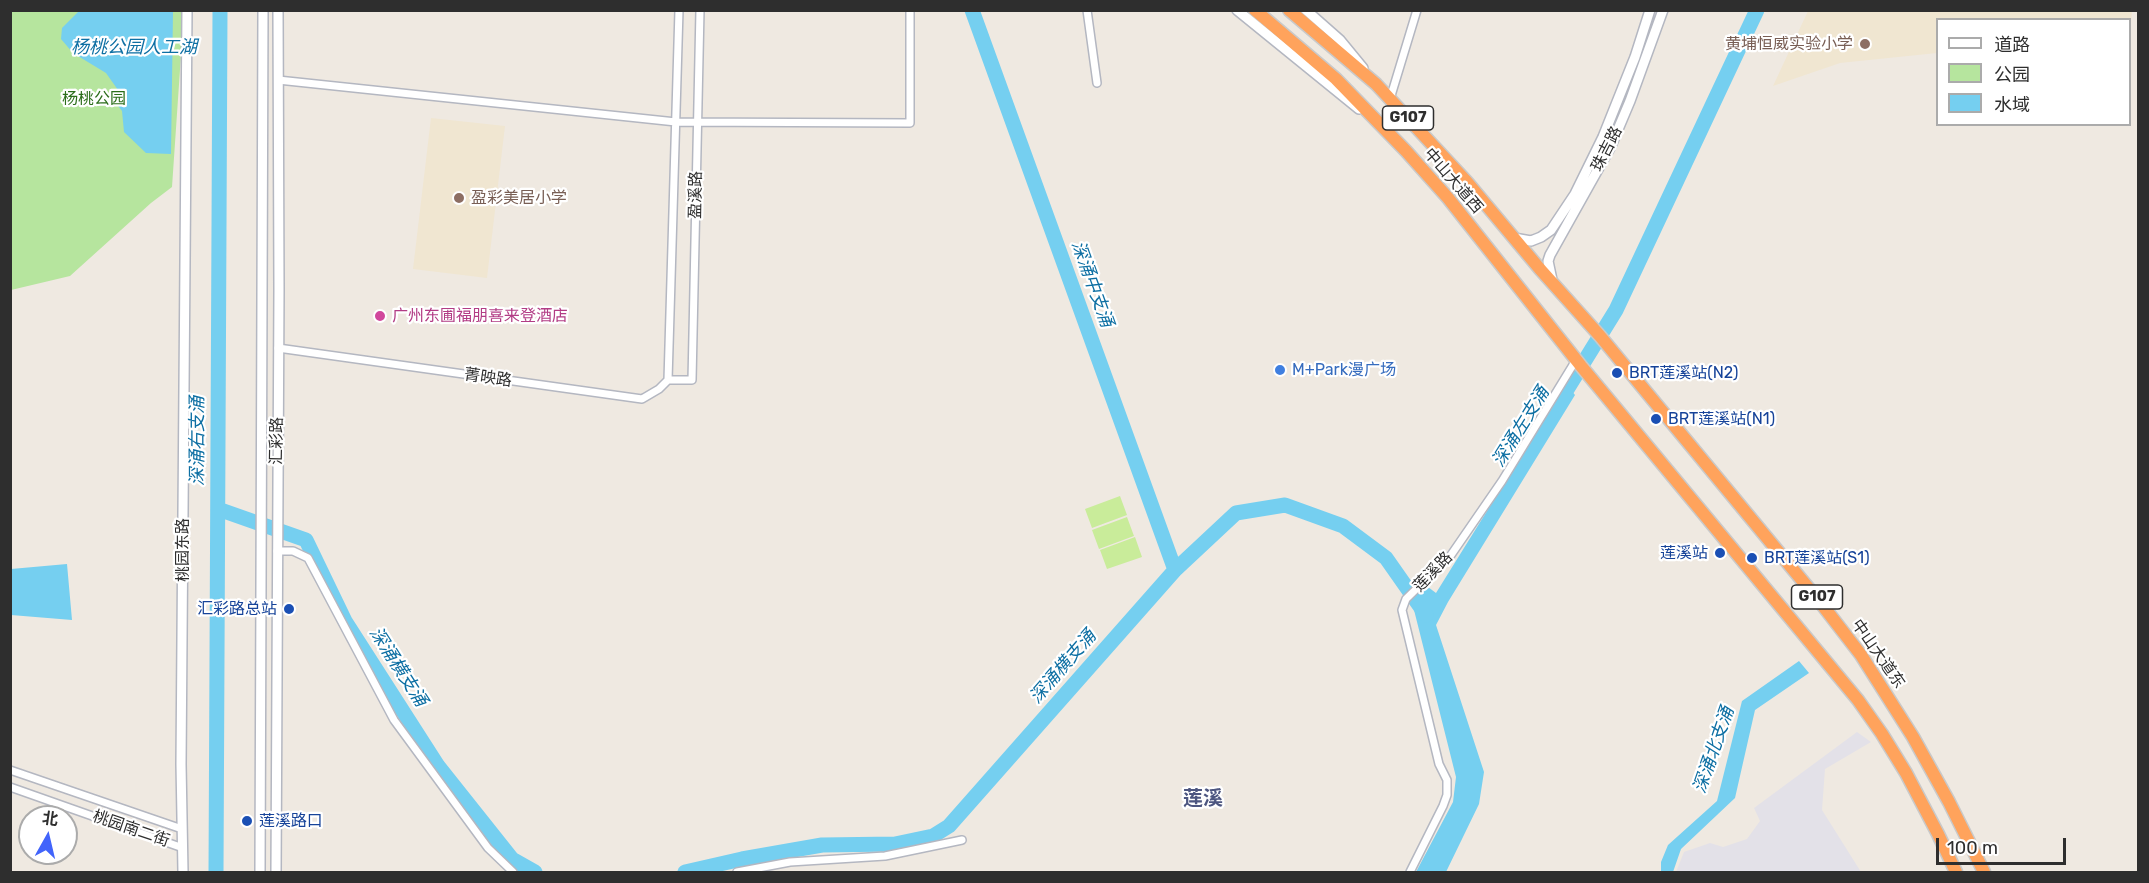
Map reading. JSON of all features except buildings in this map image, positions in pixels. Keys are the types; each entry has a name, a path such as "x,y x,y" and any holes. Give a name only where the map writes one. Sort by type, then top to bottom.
{"highway":[{"name":"中山大道西","path":"1255,10 1336,79 1385,130 1465,218 1579,363"},
{"name":"中山大道西","path":"1289,10 1376,84 1467,182 1553,283"},
{"name":"中山大道东","path":"1553,283 1611,349 1798,574 1861,655 1934,772 1984,873"},
{"name":"G107","path":"1579,363 1866,711 1886,740 1919,797 1956,873"}],"street":[{"name":"桃园东路","path":"183,873 181,764 187,10"},
{"name":"汇彩路","path":"260,873 263,10"},
{"name":"汇彩路","path":"276,873 278,10"},
{"name":"盈溪路","path":"679,10 668,380 692,380 700,10"},
{"path":"278,80 676,122 910,123 910,10"},
{"path":"1087,10 1097,83"},
{"path":"1237,10 1385,130"},
{"path":"1306,10 1340,40 1376,84"},
{"path":"1390,99 1417,10"},
{"name":"珠吉路","path":"1514,238 1531,241 1551,230 1575,194 1603,137 1635,57 1650,10"},
{"name":"珠吉路","path":"1553,283 1549,270 1550,255 1611,146 1663,10"},
{"name":"菁映路","path":"279,348 642,399 659,389 668,380"},
{"name":"莲溪路","path":"1410,873 1447,795 1447,780 1439,764 1401,610 1406,599 1451,555 1579,363"},
{"path":"262,470 277,470"},
{"path":"262,495 277,495"},
{"path":"277,547 308,558 394,720 488,848 513,873"},
{"name":"桃园南二街","path":"10,770 182,830"},
{"name":"桃园南二街","path":"10,787 183,848"},
{"path":"737,873 789,862 885,856 963,840"}],"shaded area":[{"name":"黄埔恒威实验小学","path":"1808,10 2132,11 2131,23 2131,18 1936,18 1936,53 1840,63 1773,86"},
{"name":"盈彩美居小学","path":"431,118 505,126 487,278 413,269"},
{"path":"1857,732 1871,742 1825,769 1822,810 1861,872 1676,872 1684,852 1710,843 1723,847 1747,839 1760,821 1754,808"}],"green space":[{"name":"杨桃公园","path":"10,11 184,11 172,187 70,276 11,290"},
{"path":"1120,496 1127,515 1092,528 1085,509"},
{"path":"1127,517 1134,536 1099,549 1092,530"},
{"path":"1135,537 1142,557 1107,569 1100,550"}],"water":[{"name":"杨桃公园人工湖","path":"79,11 173,11 171,154 146,153 124,132 122,111 116,103 118,90 106,73 73,53 61,39 62,28"},
{"path":"1566,384 1575,395 1436,625 1484,772 1479,804 1446,872 1416,872 1453,802 1456,777 1412,602 1428,587 1436,593"},
{"path":"67,564 72,620 11,615 11,569"},
{"path":"1799,661 1809,673 1755,710 1735,798 1681,849 1673,872 1661,872 1661,862 1668,845 1717,801 1742,701"}],"waterway":[{"name":"深涌右支涌","path":"216,872 220,10"},
{"name":"深涌中支涌","path":"972,10 1175,570"},
{"name":"深涌左支涌","path":"1558,404 1616,310 1757,10"},
{"name":"深涌横支涌","path":"685,872 822,845 895,844 933,836 949,826 1175,570 1236,513 1285,505 1343,526 1386,558 1426,615"},
{"name":"深涌横支涌","path":"218,509 306,540 345,621 438,766 512,859 535,872"}],"place":[{"name":"黄埔恒威实验小学","path":"1865,44"},
{"name":"盈彩美居小学","path":"459,198"},
{"name":"广州东圃福朋喜来登酒店","path":"380,316"},
{"name":"M+Park漫广场","path":"1280,370"},
{"name":"BRT莲溪站(N2)","path":"1617,373"},
{"name":"BRT莲溪站(N1)","path":"1656,419"},
{"name":"莲溪站","path":"1720,553"},
{"name":"BRT莲溪站(S1)","path":"1752,558"},
{"name":"汇彩路总站","path":"289,609"},
{"name":"莲溪路口","path":"247,821"}],"district":[{"name":"莲溪","path":"1203,799"}],"water label":[{"name":"深涌北支涌","path":"1714,750"}]}
